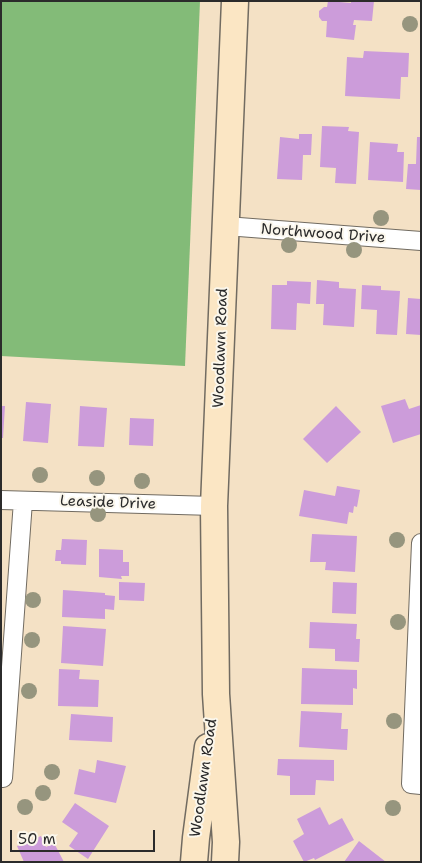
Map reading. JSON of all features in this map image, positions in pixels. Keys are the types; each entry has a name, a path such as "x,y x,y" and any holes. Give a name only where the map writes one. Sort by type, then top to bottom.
{"main road":[{"name":"Woodlawn Road","path":"225,862 226,842 216,694 214,506 235,1"},
{"name":"Woodlawn Road","path":"194,862 216,694"}],"street":[{"name":"Northwood Drive","path":"226,226 421,241"},
{"name":"Leaside Drive","path":"1,500 214,506"},
{"path":"3,778 23,501"},
{"path":"421,543 411,784 421,785"}],"green space":[{"path":"1,1 200,1 185,366 1,356"}],"building":[{"path":"328,1 351,3 351,1 374,1 372,21 354,20 353,25 356,25 354,40 326,37 327,21 322,21 319,17 319,11 327,7"},
{"path":"364,51 409,53 408,77 401,77 400,99 345,96 347,57 363,58"},
{"path":"322,126 349,127 348,131 359,132 356,184 335,183 336,168 320,167"},
{"path":"299,134 312,134 311,155 303,155 302,180 277,179 280,137 299,139"},
{"path":"417,137 421,137 421,190 406,189 408,164 416,164"},
{"path":"370,142 398,144 397,152 404,152 403,182 368,180"},
{"path":"317,280 339,282 339,288 356,289 354,327 323,325 324,304 316,304"},
{"path":"287,281 311,282 310,304 297,303 296,330 271,329 272,285 287,285"},
{"path":"362,285 381,286 381,290 400,291 397,335 376,334 377,310 361,309"},
{"path":"408,298 421,299 421,335 406,334"},
{"path":"405,399 409,409 421,405 421,434 393,443 381,406"},
{"path":"26,402 51,404 48,443 23,441"},
{"path":"1,406 5,406 3,438 1,438"},
{"path":"80,406 107,408 104,447 78,446"},
{"path":"336,406 361,432 327,463 303,439"},
{"path":"130,418 154,419 153,446 129,445"},
{"path":"337,486 360,490 357,507 354,506 353,513 349,512 347,524 299,516 304,490 335,496"},
{"path":"312,534 357,536 355,572 325,570 326,562 310,562"},
{"path":"62,539 87,540 86,565 61,564 61,561 55,561 56,550 61,550"},
{"path":"99,549 123,550 123,562 129,562 129,576 121,576 122,579 99,577"},
{"path":"119,582 145,583 144,601 119,600"},
{"path":"333,582 357,583 356,614 332,613"},
{"path":"63,590 105,593 105,595 115,596 114,610 105,609 105,619 62,617"},
{"path":"310,622 357,624 356,639 360,639 359,662 335,661 335,649 309,648"},
{"path":"63,626 106,629 103,666 61,663"},
{"path":"302,668 357,670 357,689 353,688 353,705 301,704"},
{"path":"59,669 80,670 79,679 99,680 98,707 58,706"},
{"path":"301,711 342,713 341,729 348,729 347,750 299,747"},
{"path":"71,714 113,717 112,742 69,740"},
{"path":"278,759 334,760 334,781 316,780 315,795 290,795 290,776 277,775"},
{"path":"97,760 126,766 116,803 74,794 79,769 95,773"},
{"path":"75,803 109,826 88,859 69,846 78,833 62,822"},
{"path":"320,807 329,825 342,818 354,840 315,860 314,858 304,862 293,841 304,834 297,819"},
{"path":"41,836 46,847 54,843 64,862 24,862 17,846"},
{"path":"359,841 386,862 344,862"}]}
